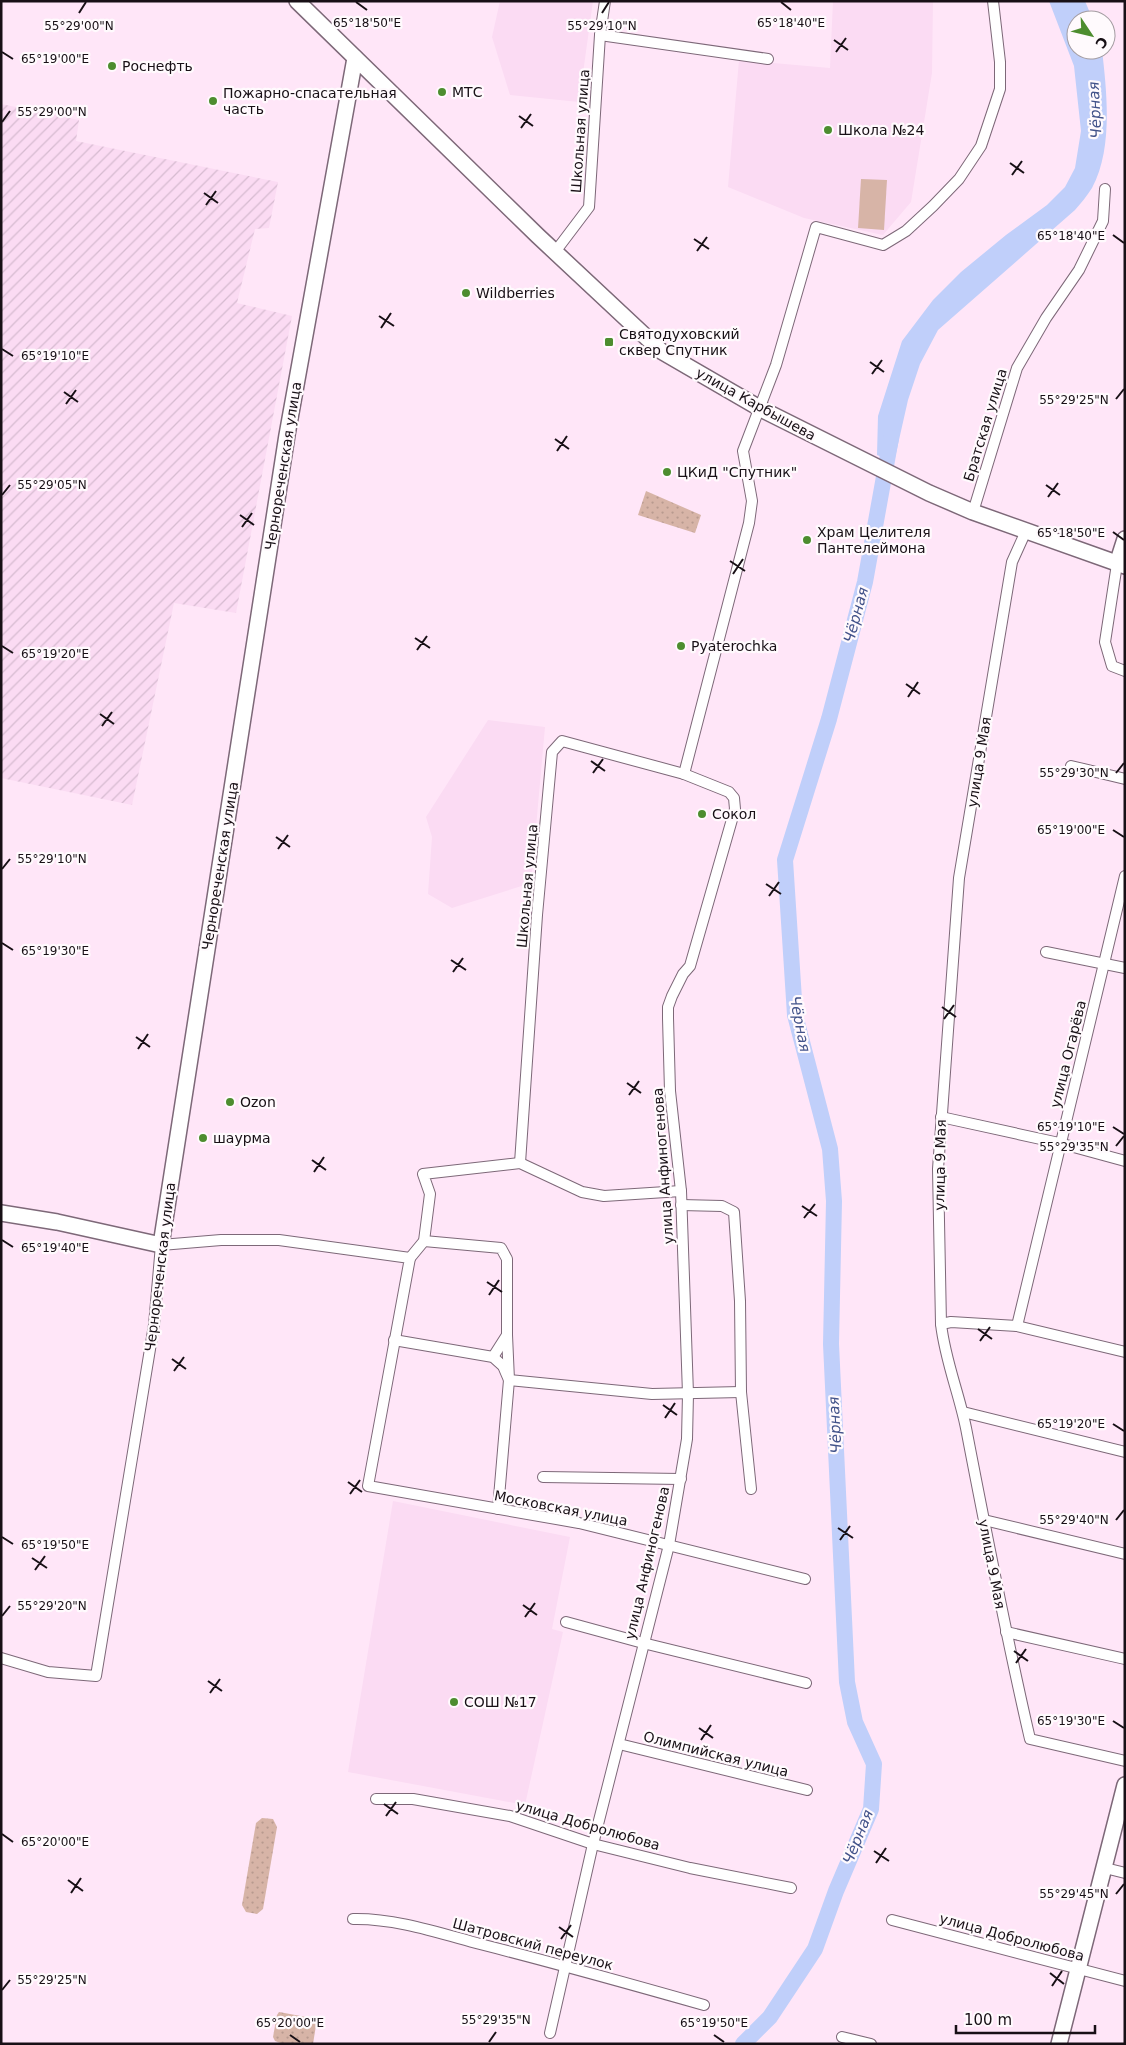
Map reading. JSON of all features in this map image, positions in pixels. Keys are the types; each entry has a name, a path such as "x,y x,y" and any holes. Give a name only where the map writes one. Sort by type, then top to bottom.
{"main road":[{"name":"улица Карбышева","path":"297,1 555,252 661,351 760,409 929,493 973,512 1121,565"},
{"name":"Чернореченская улица","path":"161,1245 287,435 355,58"},
{"path":"1121,565 1125,539"},
{"path":"1,1213 58,1222 161,1245"},
{"path":"1059,2044 1125,1785"}],"street":[{"name":"Школьная улица","path":"555,252 589,207 600,35 605,1"},
{"path":"684,774 748,529 752,501 743,451 776,365 816,228 883,245 906,232 959,179 981,146 1000,89 1000,62 993,1"},
{"path":"600,35 768,59"},
{"name":"Братская улица","path":"973,512 1016,368 1083,262 1103,221 1105,188"},
{"name":"улица 9 Мая","path":"1026,531 1012,562 960,878 938,1168 941,1324 943,1340 963,1412 1006,1632 1030,1739 1125,1761"},
{"path":"1121,565 1105,642 1112,666 1125,671"},
{"name":"Школьная улица","path":"520,1163 537,915 552,752 562,741 684,774"},
{"path":"1070,766 1125,779"},
{"name":"улица Анфиногенова","path":"550,2033 593,1844 669,1545 687,1439 688,1394 681,1191 670,1091 668,1007 683,974 690,966 736,805 729,792 684,774"},
{"name":"улица Огарёва","path":"1017,1326 1059,1143 1125,876"},
{"path":"1046,952 1105,962 1125,968"},
{"path":"682,963 683,974"},
{"path":"941,1117 1059,1143 1125,1161"},
{"path":"509,1380 503,1366 493,1357 394,1340 410,1258 424,1240 430,1194 423,1174 520,1163 582,1192 604,1196 681,1191"},
{"path":"681,1205 722,1206 734,1212 740,1301 741,1392 751,1488"},
{"path":"161,1245 221,1240 279,1240 410,1258"},
{"path":"424,1240 501,1248 507,1259 509,1380 498,1509"},
{"name":"Чернореченская улица","path":"1,1658 48,1672 96,1676 154,1325 161,1245"},
{"path":"941,1324 951,1322 1017,1326 1125,1352"},
{"path":"493,1357 507,1335"},
{"name":"Московская улица","path":"394,1340 368,1486 579,1523 805,1579"},
{"path":"509,1380 652,1394 741,1392"},
{"path":"963,1412 1125,1452"},
{"path":"543,1477 681,1479"},
{"path":"984,1520 1125,1554"},
{"path":"566,1622 643,1644 806,1683"},
{"path":"1006,1632 1125,1659"},
{"name":"Олимпийская улица","path":"619,1744 808,1790"},
{"name":"улица Добролюбова","path":"376,1799 413,1799 510,1816 593,1844 690,1868 791,1888"},
{"path":"1105,1868 1125,1873"},
{"name":"Шатровский переулок","path":"353,1919 376,1919 565,1965 704,2005"},
{"name":"улица Добролюбова","path":"892,1920 1125,1981"},
{"path":"842,2037 871,2044"}],"shaded area":[{"path":"500,1 593,1 579,102 510,95 492,37"},
{"name":"Школа №24","path":"833,1 933,1 932,73 911,202 883,235 804,218 728,187 739,60 830,68"},
{"path":"1,104 79,120 76,141 278,182 269,228 255,229 237,303 292,316 236,613 174,603 132,805 1,778"},
{"path":"861,179 887,180 884,230 858,228"},
{"path":"646,491 701,515 695,533 638,515"},
{"path":"488,720 545,727 531,883 452,908 428,894 432,837 426,817"},
{"name":"СОШ №17","path":"393,1501 570,1537 552,1629 563,1632 525,1805 348,1772"},
{"path":"262,1818 273,1819 277,1827 263,1909 257,1914 246,1912 242,1905 256,1823"},
{"path":"279,2012 317,2019 313,2044 283,2044 275,2041 273,2037"}],"water":[{"path":"1049,1 1085,1 1089,10 1066,10 1066,45"},
{"path":"1072,60 1103,60 1107,102 1106,139 1099,173 1092,188 1075,210 938,330 920,364 908,400 894,462 877,455 878,416 902,341 933,300 961,272 1006,235 1047,205 1065,187 1075,168 1081,131 1074,66"}],"waterway":[{"name":"Чёрная","path":"743,2044 770,2017 815,1949 836,1891 871,1809 874,1764 855,1722 847,1682 831,1344 834,1201 830,1149 795,1015 785,860 829,719 865,582 891,438"}],"place":[{"name":"Роснефть","path":"112,66"},
{"name":"МТС","path":"442,92"},
{"name":"Пожарно-спасательная часть","path":"213,101"},
{"name":"Школа №24","path":"828,130"},
{"name":"Wildberries","path":"466,293"},
{"name":"Святодуховский сквер Спутник","path":"609,342"},
{"name":"ЦКиД \"Спутник\"","path":"667,472"},
{"name":"Храм Целителя Пантелеймона","path":"807,540"},
{"name":"Pyaterochka","path":"681,646"},
{"name":"Сокол","path":"702,814"},
{"name":"Ozon","path":"230,1102"},
{"name":"шаурма","path":"203,1138"},
{"name":"СОШ №17","path":"454,1702"}]}
